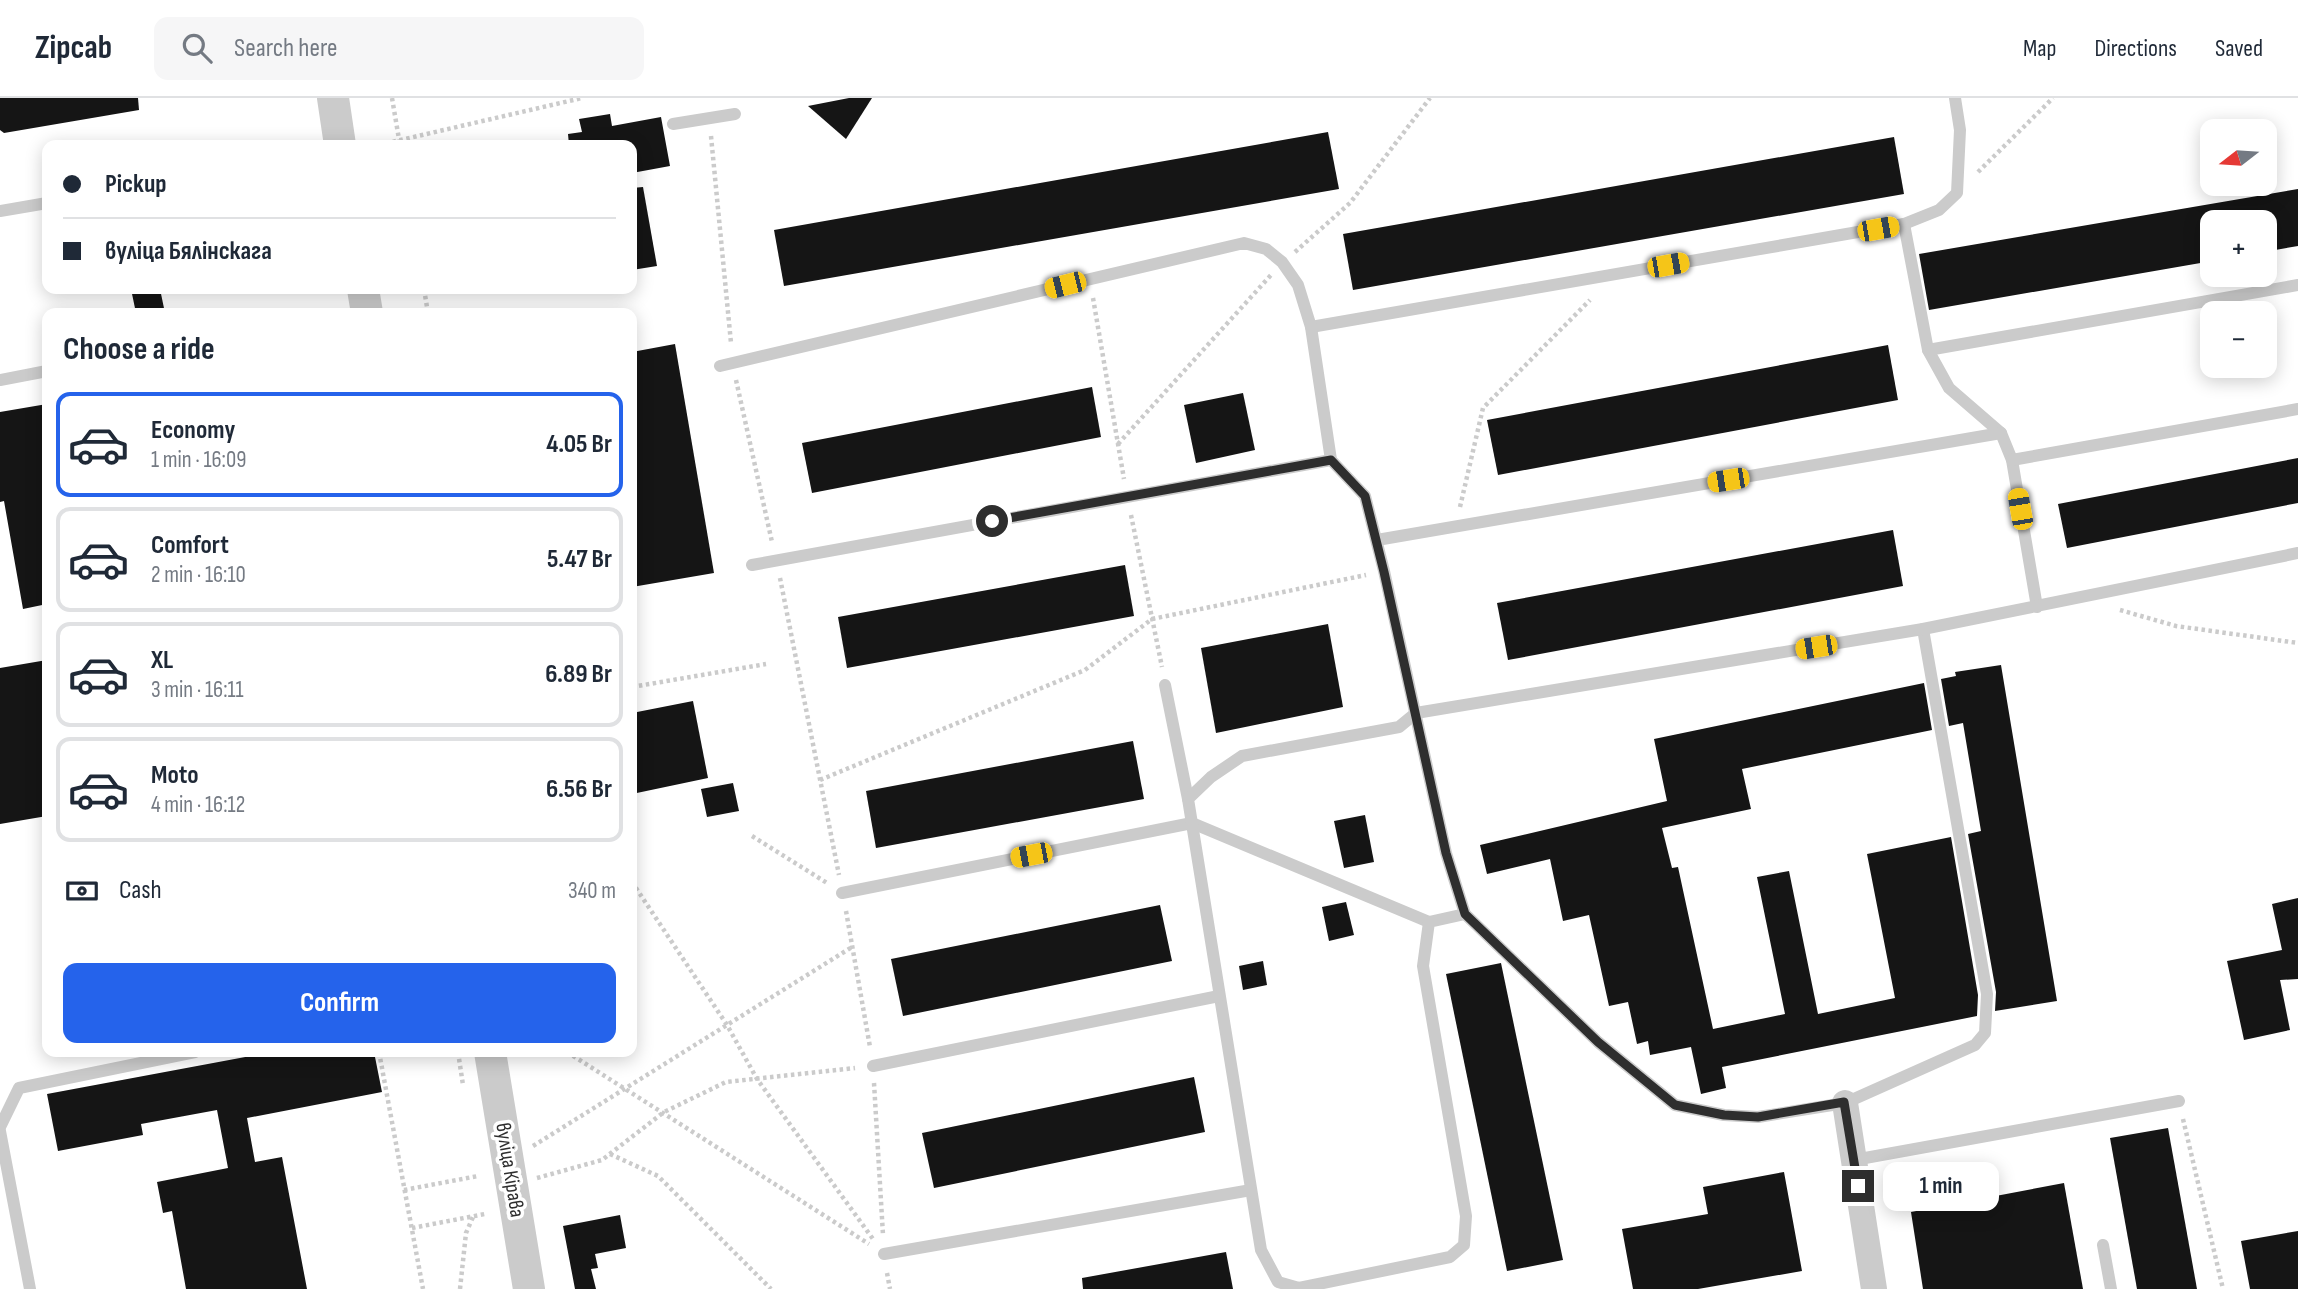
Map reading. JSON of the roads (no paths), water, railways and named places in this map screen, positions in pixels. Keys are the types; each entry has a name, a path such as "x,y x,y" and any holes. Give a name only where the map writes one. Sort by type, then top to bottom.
{"street":[{"path":"333,98 340,140"},
{"name":"вуліца Кірава","path":"491,1057 529,1289"},
{"path":"1844,1102 1874,1289"}],"lane":[{"path":"1311,327 1904,224 1939,210 1957,192 1960,130 1955,98"},
{"path":"673,124 735,114"},
{"path":"0,211 42,204"},
{"path":"1904,224 1928,350 1949,388 2001,433 2012,460 2037,607"},
{"path":"726,365 1244,243 1266,249 1282,262 1298,285 1311,327 1331,460 1365,496 1446,853 1465,914 1598,1042 1675,1105 1724,1115 1758,1117 1844,1102 1975,1045 1986,1033 1987,995 1923,629"},
{"path":"1928,350 2298,285"},
{"path":"0,380 42,373"},
{"path":"2012,460 2298,409"},
{"path":"1377,540 2001,433"},
{"path":"752,565 1331,460"},
{"path":"1188,799 1211,777 1242,756 1399,727 1416,713 1923,629 2298,553"},
{"path":"1166,685 1188,799 1261,1250 1278,1282 1299,1288 1450,1257 1464,1245 1466,1216 1423,967 1429,922"},
{"path":"842,893 1192,823 1429,922 1465,914"},
{"path":"873,1066 1219,996"},
{"path":"30,1289 0,1129 19,1088 171,1057"},
{"path":"1854,1160 2179,1101"},
{"path":"884,1254 1251,1189"},
{"path":"2103,1245 2111,1289"}]}
